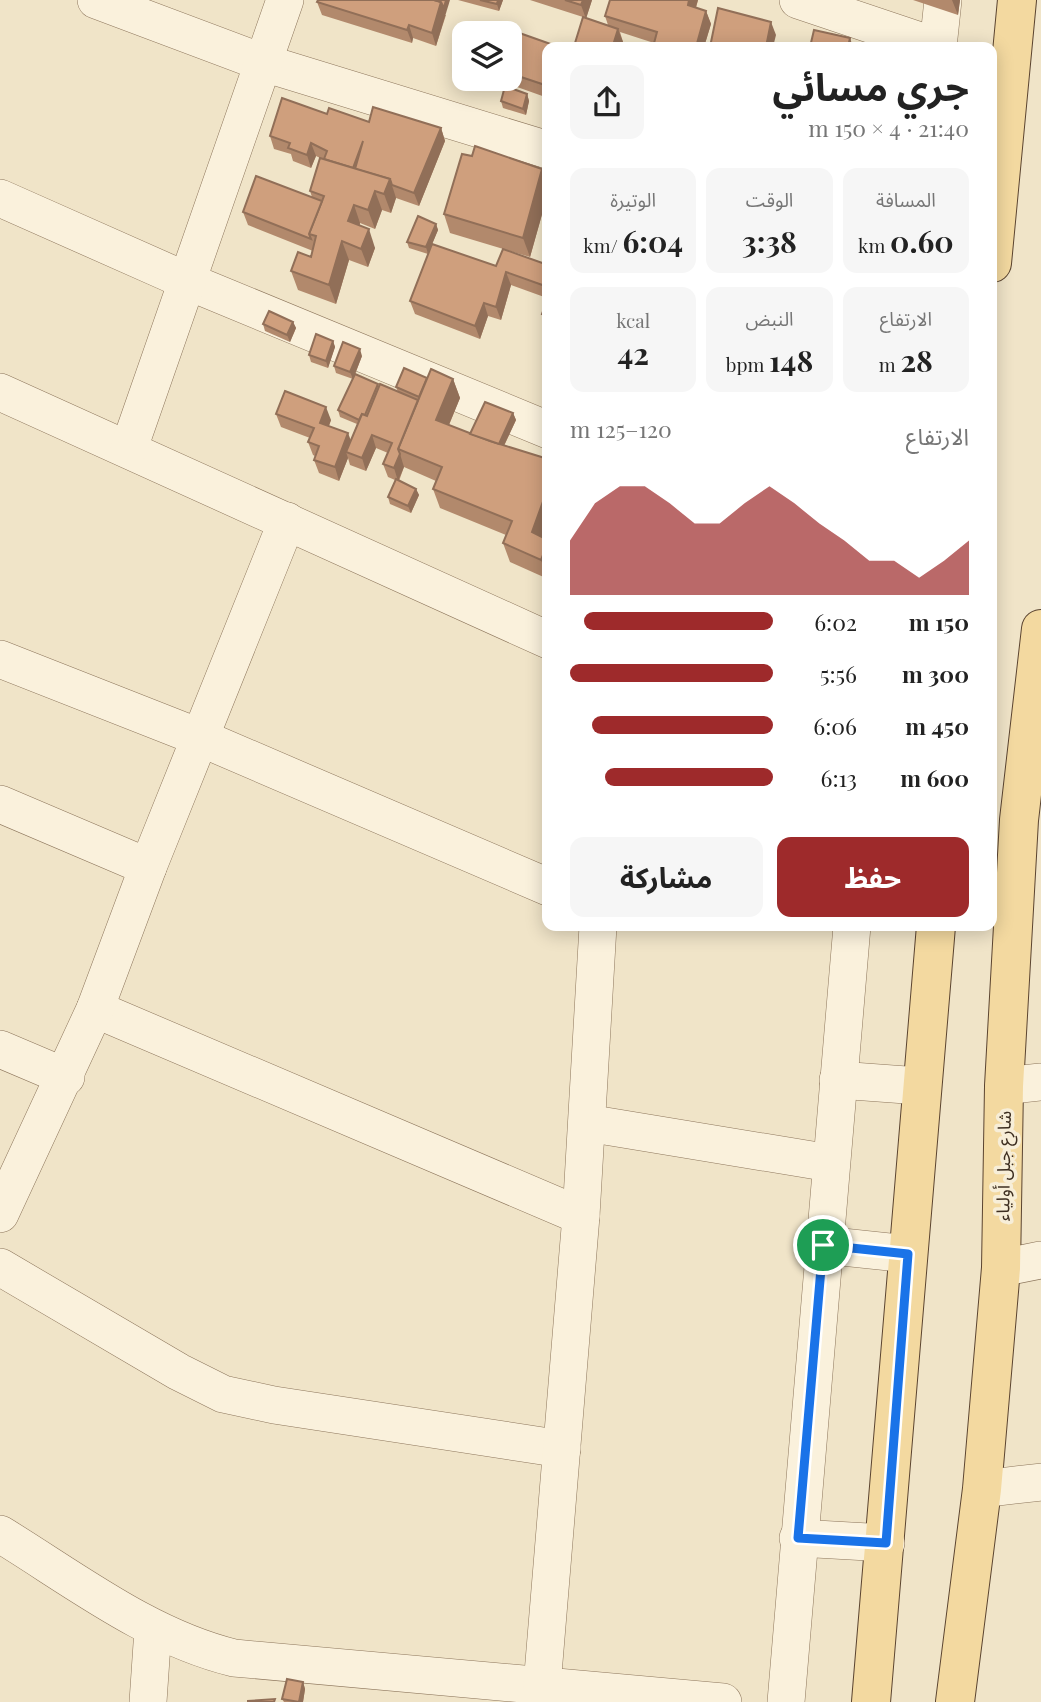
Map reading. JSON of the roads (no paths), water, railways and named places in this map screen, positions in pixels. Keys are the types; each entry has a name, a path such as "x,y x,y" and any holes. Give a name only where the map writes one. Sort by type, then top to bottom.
{"main road":[{"path":"997,209 1017,0"},
{"name":"شارع جبل أولياء","path":"956,1702 982,1489 1001,1268 1004,1086 1030,819 1041,629"},
{"path":"871,1702 886,1543 920,1086 936,931"}],"street":[{"path":"96,0 264,62 542,148"},
{"path":"129,448 285,0"},
{"path":"798,0 923,42"},
{"path":"939,42 943,0"},
{"path":"0,198 187,281 542,428"},
{"path":"0,392 129,448 542,637"},
{"path":"0,1214 96,1009 148,867 287,521"},
{"path":"0,659 201,738 542,884"},
{"path":"0,804 148,867"},
{"path":"542,1686 582,1216 598,931"},
{"path":"786,1702 852,931"},
{"path":"96,1009 582,1216"},
{"path":"0,1049 66,1077"},
{"path":"838,1080 920,1086"},
{"path":"1004,1086 1041,1082"},
{"path":"587,1123 830,1163"},
{"path":"823,1245 908,1254"},
{"path":"1001,1268 1041,1260"},
{"path":"0,1267 179,1372 223,1394 274,1405 562,1449"},
{"path":"982,1489 1041,1482"},
{"path":"0,1534 153,1629 197,1649 234,1658 723,1702"},
{"path":"798,1538 886,1543"},
{"path":"148,1702 153,1629"}]}
